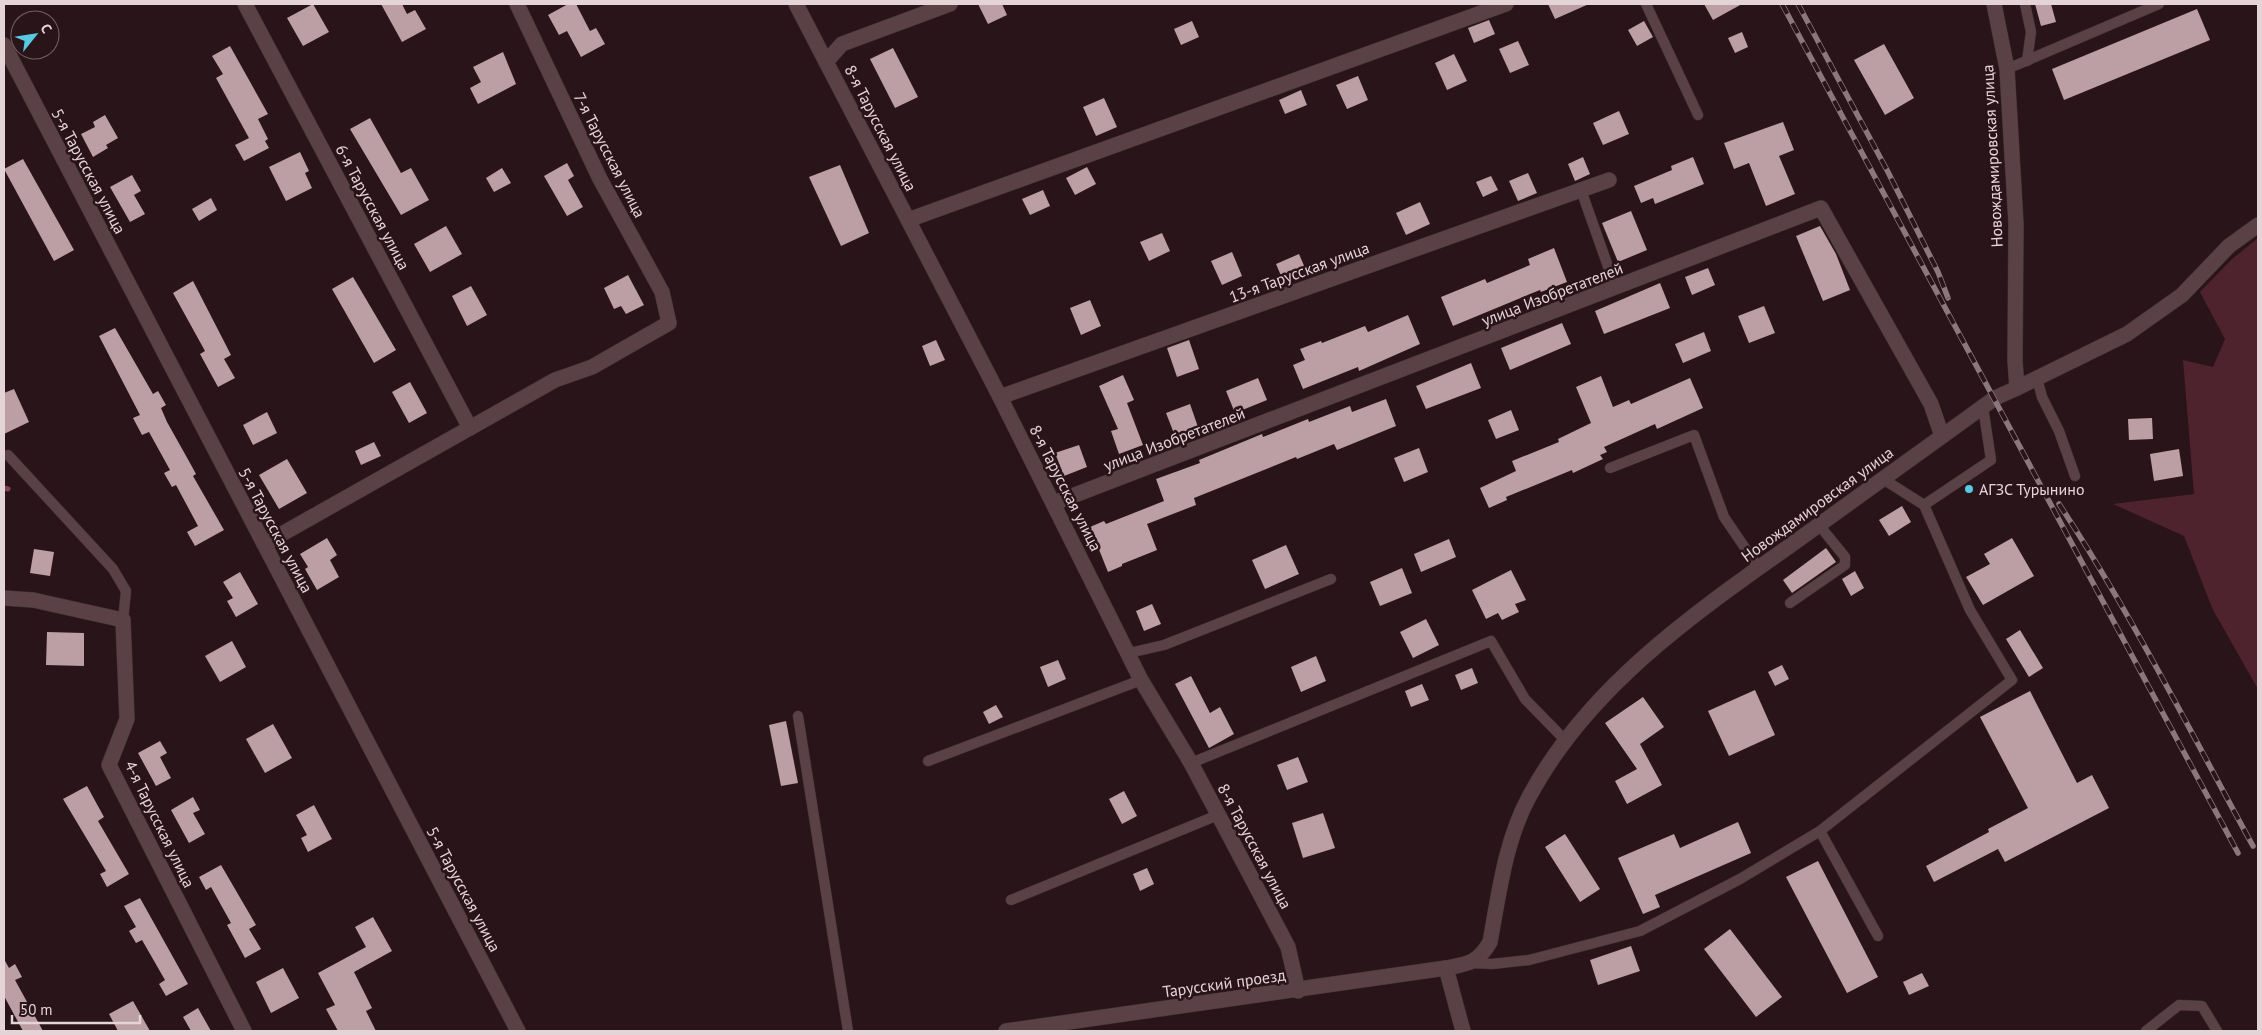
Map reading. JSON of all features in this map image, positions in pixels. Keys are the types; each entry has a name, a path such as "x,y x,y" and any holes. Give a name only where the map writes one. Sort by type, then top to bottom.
{"street":[{"name":"6-я Тарусская улица","path":"245,4 470,428"},
{"name":"7-я Тарусская улица","path":"470,428 555,380 592,367 669,323 662,292 600,179 517,4"},
{"name":"8-я Тарусская улица","path":"796,4 1000,397 1141,680 1191,763 1288,947 1298,991"},
{"path":"826,62 842,44 950,4"},
{"path":"908,220 1506,4"},
{"name":"Новождамировская улица","path":"1470,963 1483,955 1490,942 1506,855 1528,798 1565,740 1585,714 1668,636 1758,567 1995,398 2018,388 2015,361 2016,224 2006,69 1994,4"},
{"name":"5-я Тарусская улица","path":"4,44 518,1031"},
{"name":"13-я Тарусская улица","path":"1000,397 1609,180"},
{"name":"улица Изобретателей","path":"1054,504 1616,289 1821,208 1931,404 1942,436"},
{"path":"2018,388 2127,334 2182,295 2229,246 2258,225"},
{"path":"264,544 470,428"},
{"path":"4,598 33,600 123,620"},
{"name":"4-я Тарусская улица","path":"123,620 127,720 109,765 244,1031"},
{"path":"1463,1031 1446,968 1470,963"},
{"name":"Тарусский проезд","path":"1006,1031 1298,991 1446,968"}],"lane":[{"path":"1646,4 1698,114"},
{"path":"2025,4 2032,32 2027,61"},
{"path":"2006,69 2160,4"},
{"path":"1581,190 1616,289"},
{"path":"2037,378 2042,397 2059,431 2076,476"},
{"path":"1924,505 1991,460 1983,407"},
{"path":"1610,468 1694,435 1724,517 1758,567"},
{"path":"8,455 114,569 126,590 123,620"},
{"path":"1470,963 1492,964 1529,960 1640,932 1740,878 1820,831 2012,680 1970,610 1924,505 1883,479"},
{"path":"1790,603 1845,566 1845,557 1819,525"},
{"path":"1129,653 1164,645 1331,579"},
{"path":"1191,763 1492,641 1525,699 1565,740"},
{"path":"928,761 1141,680"},
{"path":"798,716 848,1031"},
{"path":"1011,900 1218,815"},
{"path":"1820,831 1878,936"},
{"path":"2146,1031 2179,1005 2202,1006 2217,1031"}],"shaded area":[{"path":"2258,238 2258,689 2213,610 2184,536 2113,504 2194,494 2183,360 2213,367 2225,339 2200,292 2231,260"}],"building":[{"path":"313,4 329,32 303,46 287,18"},
{"path":"381,4 402,4 407,14 415,10 426,29 402,42"},
{"path":"568,4 576,4 590,31 596,28 605,44 581,57 567,31 559,35 548,15"},
{"path":"978,4 1002,4 1007,15 988,24"},
{"path":"1548,4 1589,4 1555,19"},
{"path":"1704,4 1742,4 1713,20"},
{"path":"2035,4 2051,4 2056,22 2041,26"},
{"path":"2197,9 2210,40 2064,100 2052,69"},
{"path":"1489,20 1495,34 1474,43 1468,28"},
{"path":"1192,21 1199,37 1181,45 1174,29"},
{"path":"1644,21 1653,37 1637,46 1628,30"},
{"path":"1742,32 1748,47 1735,53 1728,38"},
{"path":"1518,41 1529,65 1510,73 1499,49"},
{"path":"1884,44 1914,98 1885,115 1854,60"},
{"path":"230,46 268,114 258,119 268,139 265,141 269,148 244,161 235,145 249,138 216,78 223,74 212,56"},
{"path":"893,48 918,97 895,108 870,59"},
{"path":"503,52 516,84 478,104 470,88 481,82 473,67"},
{"path":"1454,54 1467,81 1447,90 1435,63"},
{"path":"1358,76 1368,100 1347,109 1336,85"},
{"path":"1301,90 1307,105 1285,114 1279,100"},
{"path":"1104,98 1117,127 1096,136 1083,107"},
{"path":"1619,111 1629,134 1603,145 1593,123"},
{"path":"105,115 118,138 106,145 108,148 93,157 81,134 95,127 93,122"},
{"path":"370,118 401,173 411,168 429,200 401,215 350,129"},
{"path":"1783,122 1794,150 1779,156 1795,194 1766,206 1749,163 1734,169 1724,143"},
{"path":"300,152 309,171 305,173 312,188 286,201 269,167"},
{"path":"1583,157 1590,174 1575,181 1568,164"},
{"path":"1693,157 1704,184 1655,204 1653,198 1641,203 1634,186 1672,170 1671,166"},
{"path":"23,159 74,250 54,261 4,169"},
{"path":"567,163 574,176 568,180 583,207 567,216 544,176"},
{"path":"840,165 869,233 841,246 809,177"},
{"path":"1087,167 1096,184 1075,195 1066,178"},
{"path":"502,168 511,183 494,192 486,178"},
{"path":"1528,173 1537,193 1518,201 1509,181"},
{"path":"132,175 141,191 134,195 145,214 130,222 110,187"},
{"path":"1491,176 1498,190 1483,197 1476,182"},
{"path":"1043,190 1050,206 1030,215 1022,199"},
{"path":"211,198 217,210 199,221 192,209"},
{"path":"1420,202 1430,224 1406,235 1396,213"},
{"path":"1631,211 1647,250 1618,262 1602,223"},
{"path":"446,226 462,254 430,272 414,244"},
{"path":"1820,226 1836,254 1850,290 1823,301 1796,236"},
{"path":"1162,233 1170,251 1149,261 1140,242"},
{"path":"1554,248 1567,282 1541,292 1540,290 1453,326 1441,297 1485,279 1487,283 1530,265 1528,259"},
{"path":"1232,252 1242,276 1222,285 1211,261"},
{"path":"1299,254 1305,268 1282,278 1276,264"},
{"path":"1708,268 1715,285 1692,295 1685,277"},
{"path":"628,275 644,305 626,314 621,306 614,309 604,288"},
{"path":"353,277 396,350 374,363 332,289"},
{"path":"193,281 231,355 224,359 235,378 218,387 200,354 205,351 173,293"},
{"path":"1660,283 1670,308 1604,334 1595,311"},
{"path":"471,286 487,315 467,326 452,296"},
{"path":"1090,300 1101,326 1081,335 1070,308"},
{"path":"1764,306 1775,333 1749,343 1738,316"},
{"path":"1408,315 1420,344 1359,371 1358,367 1303,389 1293,365 1305,360 1300,349 1321,341 1322,343 1365,326 1368,332"},
{"path":"1562,323 1571,344 1510,370 1501,348"},
{"path":"115,328 153,394 158,391 166,405 161,408 167,422 196,474 193,476 224,530 195,546 187,532 198,526 176,485 172,487 164,473 170,470 149,432 142,435 133,418 140,415 99,336"},
{"path":"1704,332 1711,351 1683,363 1675,344"},
{"path":"936,340 945,360 930,366 922,346"},
{"path":"1189,340 1199,369 1177,377 1167,348"},
{"path":"1471,363 1481,388 1426,409 1416,386"},
{"path":"1123,375 1134,400 1127,403 1143,445 1119,454 1111,431 1118,429 1099,386"},
{"path":"1601,376 1613,407 1629,400 1631,404 1690,378 1703,408 1657,429 1655,424 1604,447 1607,452 1600,455 1603,459 1573,473 1572,470 1506,497 1507,500 1489,508 1480,488 1516,471 1512,461 1559,442 1558,439 1591,423 1576,387"},
{"path":"1258,378 1267,400 1235,413 1226,391"},
{"path":"410,382 427,413 409,423 392,392"},
{"path":"14,389 29,422 4,434 4,393"},
{"path":"1386,399 1396,426 1337,450 1334,444 1297,459 1296,457 1194,498 1196,505 1147,524 1157,550 1122,564 1122,566 1108,572 1090,527 1104,521 1106,524 1164,501 1156,479 1200,463 1199,460 1262,434 1263,437 1308,419 1309,422 1350,406 1352,412"},
{"path":"1190,404 1198,427 1175,436 1166,413"},
{"path":"1511,410 1519,430 1496,439 1488,420"},
{"path":"267,412 277,433 253,445 243,425"},
{"path":"2152,418 2153,439 2129,440 2128,419"},
{"path":"374,442 381,456 361,465 355,451"},
{"path":"1079,445 1087,467 1064,476 1055,453"},
{"path":"1419,448 1428,472 1404,482 1394,458"},
{"path":"2179,449 2183,476 2154,481 2150,454"},
{"path":"287,459 307,493 279,509 259,475"},
{"path":"1902,506 1911,522 1889,536 1879,520"},
{"path":"327,538 337,555 330,560 339,577 317,590 305,569 308,567 300,554"},
{"path":"2012,538 2034,576 1983,605 1966,577 1990,564 1984,554"},
{"path":"1449,539 1456,557 1421,572 1414,554"},
{"path":"1286,545 1299,574 1265,589 1252,560"},
{"path":"1826,548 1836,562 1792,593 1783,580"},
{"path":"34,549 54,552 50,576 30,573"},
{"path":"1402,568 1412,593 1380,606 1370,582"},
{"path":"1511,570 1526,600 1515,604 1519,612 1502,620 1498,613 1486,619 1472,590"},
{"path":"1855,571 1864,588 1851,596 1842,579"},
{"path":"240,572 258,604 236,617 227,601 233,598 223,582"},
{"path":"1152,604 1161,624 1144,631 1136,611"},
{"path":"1426,619 1439,645 1413,658 1400,632"},
{"path":"2020,630 2043,668 2029,677 2006,639"},
{"path":"47,632 84,633 84,666 46,665"},
{"path":"232,641 246,667 220,682 205,656"},
{"path":"1316,656 1326,681 1301,692 1291,667"},
{"path":"1058,660 1066,679 1048,687 1040,667"},
{"path":"1782,665 1789,679 1775,686 1768,672"},
{"path":"1472,668 1478,683 1461,690 1455,675"},
{"path":"1191,676 1210,713 1220,707 1234,734 1209,748 1175,684"},
{"path":"1422,684 1429,700 1411,707 1405,691"},
{"path":"1755,690 1775,735 1729,756 1708,711"},
{"path":"2030,691 2077,783 2092,775 2109,808 2005,862 1998,849 1934,882 1926,866 1989,832 1988,829 2028,808 1980,717"},
{"path":"1643,697 1664,727 1640,744 1662,785 1627,804 1615,781 1637,769 1605,723"},
{"path":"996,705 1003,717 989,724 983,712"},
{"path":"786,721 798,783 781,786 769,725"},
{"path":"273,724 292,758 265,773 246,739"},
{"path":"160,741 167,753 160,757 171,778 156,786 138,753"},
{"path":"1298,757 1308,782 1287,790 1277,765"},
{"path":"87,786 104,817 98,821 129,874 107,887 100,874 106,871 63,799"},
{"path":"1124,791 1137,816 1122,824 1109,799"},
{"path":"193,797 200,810 193,813 205,834 189,843 171,810"},
{"path":"314,805 332,839 308,852 301,838 307,835 296,815"},
{"path":"1323,813 1335,848 1303,858 1292,823"},
{"path":"1738,822 1751,853 1655,895 1660,907 1643,914 1618,858 1674,834 1680,848"},
{"path":"1565,834 1600,889 1580,902 1545,847"},
{"path":"1818,861 1878,977 1847,993 1786,877"},
{"path":"221,865 256,925 249,929 261,949 245,958 227,925 231,923 211,887 206,890 199,877"},
{"path":"1147,868 1154,884 1140,891 1133,874"},
{"path":"140,898 188,984 166,996 159,984 165,980 142,940 136,943 129,931 136,927 124,906"},
{"path":"373,917 392,951 354,972 372,1008 366,1011 376,1031 338,1031 326,1009 335,1005 318,973 366,947 355,927"},
{"path":"1730,929 1782,997 1756,1017 1704,949"},
{"path":"1631,946 1640,971 1598,985 1590,960"},
{"path":"4,959 9,968 15,964 22,977 15,980 43,1031 23,1031 4,996"},
{"path":"283,968 299,998 271,1013 256,982"},
{"path":"1922,973 1929,986 1909,995 1903,982"},
{"path":"133,1001 150,1031 118,1031 109,1014"},
{"path":"198,1008 211,1031 191,1031 183,1017"}],"waterway":[{"path":"4,488 8,489"}],"railway":[{"path":"1782,4 2238,853"},
{"path":"1798,4 1888,172 1938,272 1948,298"},
{"path":"2059,504 2111,587 2253,846"}],"place":[{"name":"АГЗС Турынино","path":"1969,489"}]}
